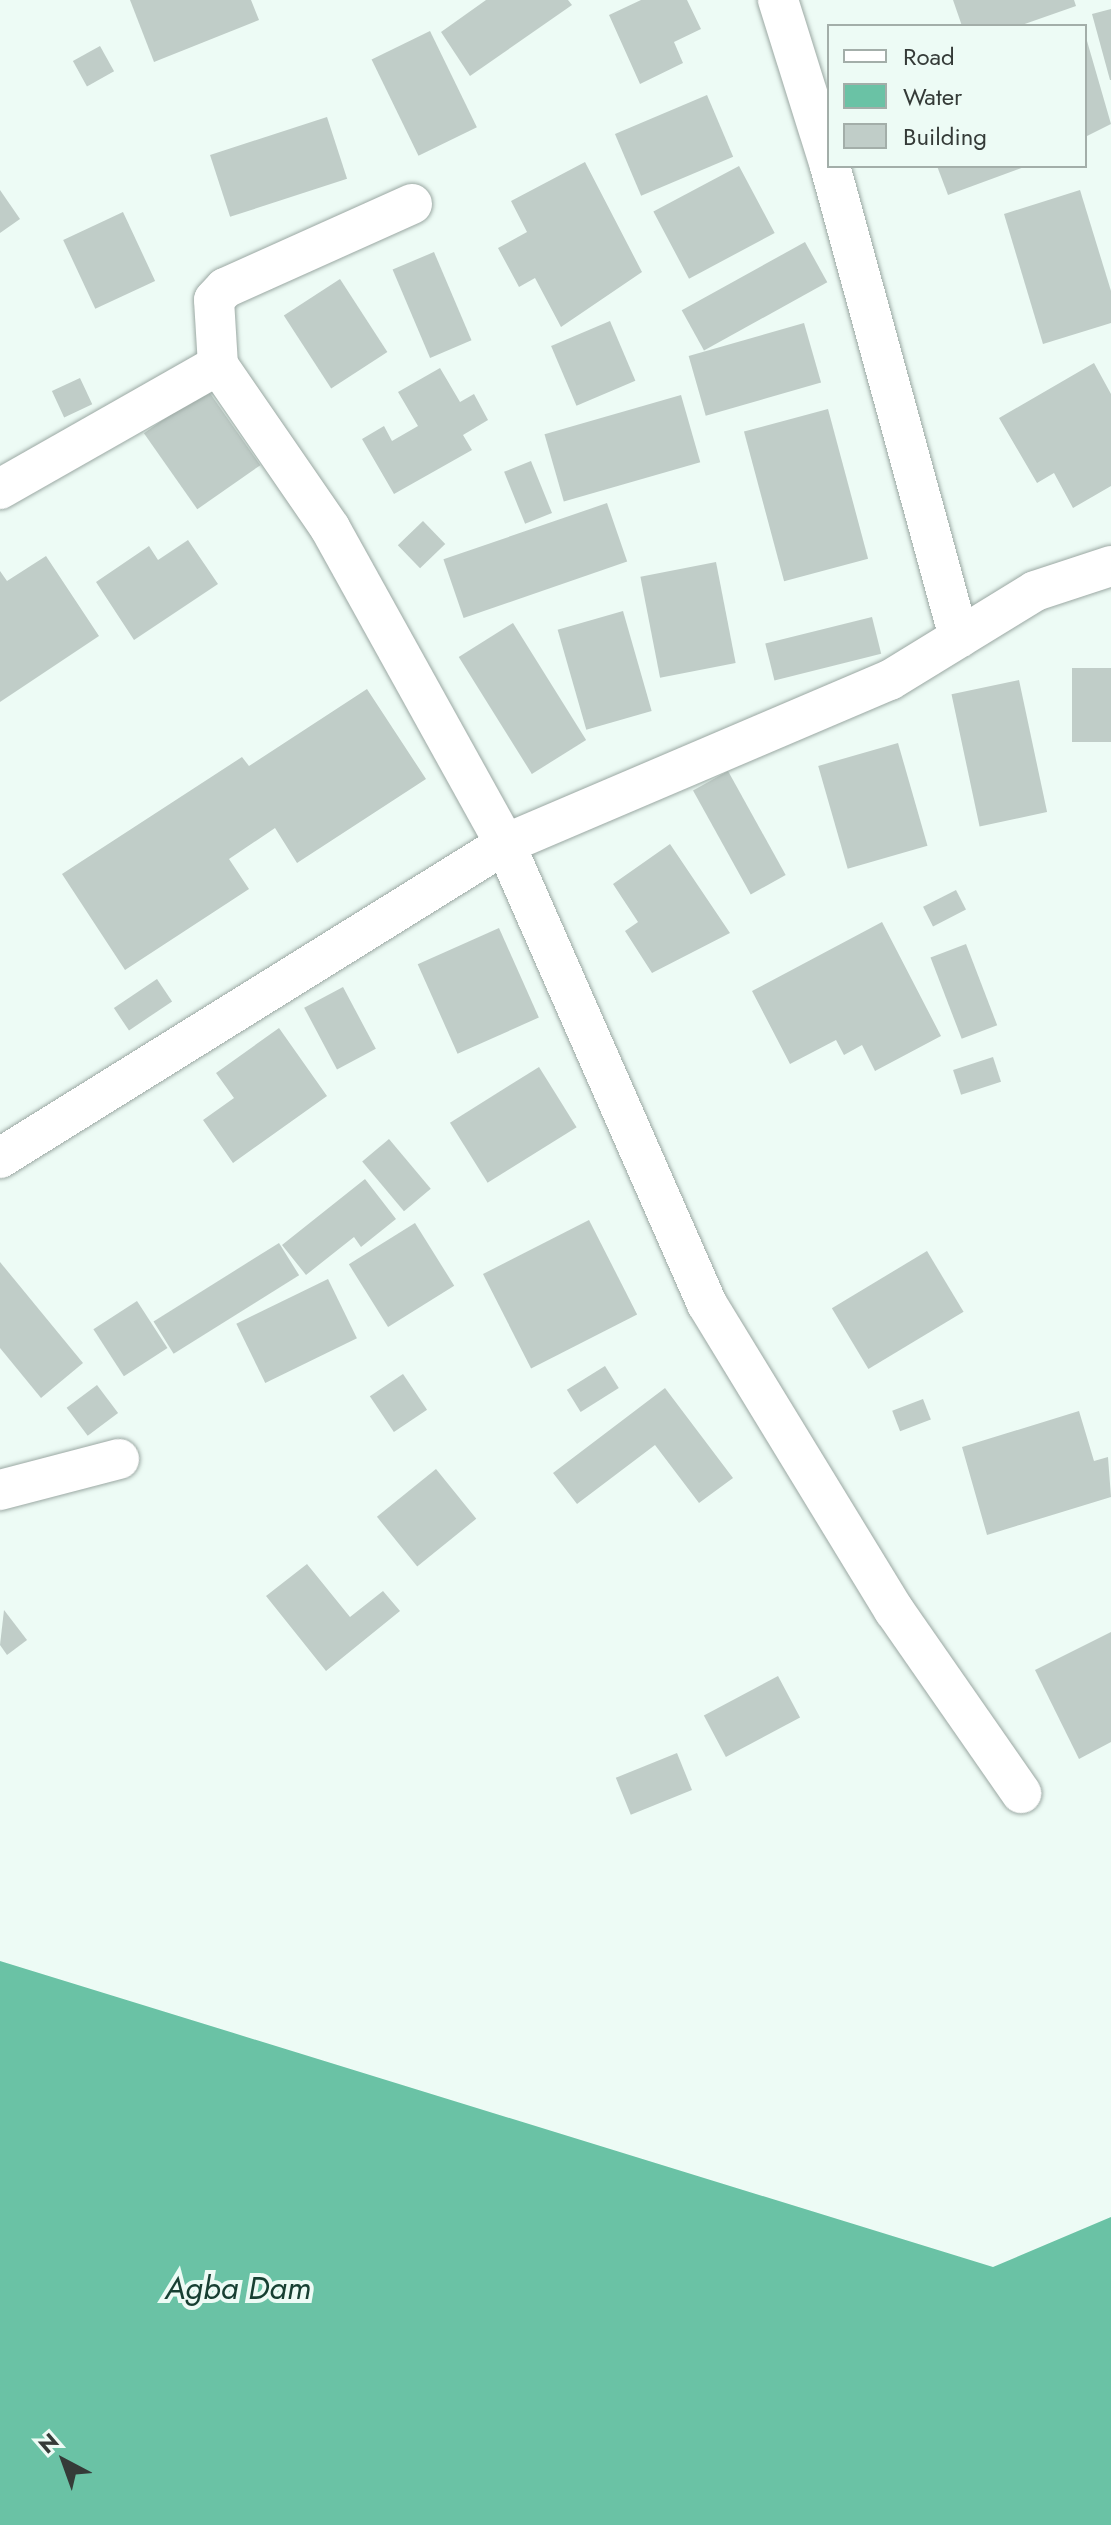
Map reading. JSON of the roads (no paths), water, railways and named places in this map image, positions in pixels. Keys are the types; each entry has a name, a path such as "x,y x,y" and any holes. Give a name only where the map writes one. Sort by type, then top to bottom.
{"street":[{"path":"778,0 827,158"},
{"path":"830,168 959,638"},
{"path":"412,204 225,288 212,317 218,365 330,528 505,844 707,1304 894,1610 1021,1793"},
{"path":"0,489 218,365"},
{"path":"0,1158 505,844 890,680 1035,591 1111,566"},
{"path":"0,1490 119,1459"}],"water":[{"name":"Agba Dam","path":"0,1961 993,2267 1111,2217 1111,2525 0,2525"}]}
